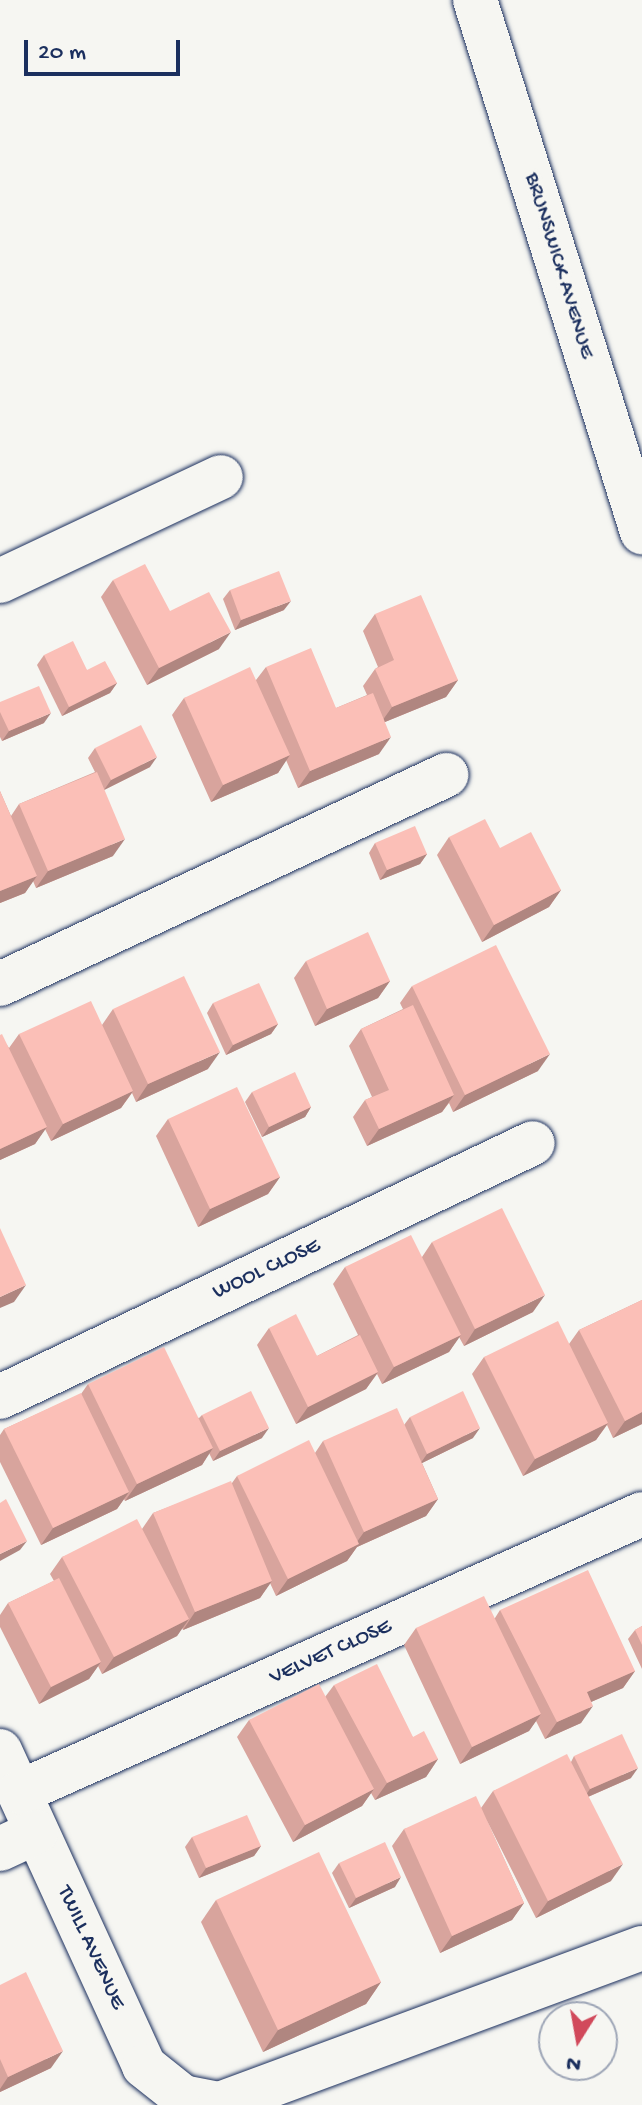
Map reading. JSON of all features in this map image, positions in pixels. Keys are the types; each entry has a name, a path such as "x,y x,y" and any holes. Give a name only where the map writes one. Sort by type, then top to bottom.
{"street":[{"name":"BRUNSWICK AVENUE","path":"475,0 642,532"},
{"path":"0,581 221,477"},
{"path":"0,984 446,775"},
{"name":"WOOL CLOSE","path":"0,1397 533,1143"},
{"name":"VELVET CLOSE","path":"20,1792 642,1514"},
{"name":"TWILL AVENUE","path":"0,1751 20,1792 18,1841 144,2066 183,2097 220,2104"},
{"path":"220,2104 642,1948"}],"building":[{"path":"145,564 170,611 209,592 231,632 159,668 113,580"},
{"path":"279,571 291,601 241,620 230,590"},
{"path":"421,595 458,680 392,707 375,669 394,660 375,614"},
{"path":"73,641 87,670 105,661 117,683 69,707 44,655"},
{"path":"311,648 336,708 373,693 391,737 310,771 266,667"},
{"path":"250,667 290,755 223,785 184,698"},
{"path":"39,686 51,713 9,731 0,712 0,702"},
{"path":"141,725 157,757 111,780 95,748"},
{"path":"97,772 125,839 48,871 19,804"},
{"path":"0,791 37,876 0,891"},
{"path":"485,819 500,848 531,832 561,890 494,925 449,837"},
{"path":"415,826 427,854 387,870 375,843"},
{"path":"368,932 390,981 327,1009 306,961"},
{"path":"496,945 550,1054 465,1095 412,986"},
{"path":"184,976 220,1052 148,1084 113,1009"},
{"path":"259,983 278,1024 233,1045 213,1003"},
{"path":"91,1001 133,1091 63,1124 19,1034"},
{"path":"413,1005 454,1095 379,1129 365,1100 389,1090 361,1029"},
{"path":"0,1035 47,1127 0,1149"},
{"path":"295,1072 311,1107 269,1127 252,1092"},
{"path":"237,1087 280,1177 210,1209 168,1119"},
{"path":"502,1208 545,1295 475,1329 432,1242"},
{"path":"0,1228 26,1285 0,1297"},
{"path":"411,1235 461,1335 394,1367 345,1267"},
{"path":"642,1300 642,1412 625,1421 579,1330"},
{"path":"296,1314 317,1356 360,1335 378,1372 308,1407 269,1328"},
{"path":"558,1321 608,1423 535,1459 484,1357"},
{"path":"164,1347 213,1448 137,1484 88,1384"},
{"path":"251,1391 269,1428 220,1451 202,1415"},
{"path":"463,1391 480,1428 427,1454 410,1417"},
{"path":"81,1393 129,1492 53,1528 4,1429"},
{"path":"397,1408 438,1499 364,1532 323,1441"},
{"path":"309,1440 359,1544 288,1579 237,1476"},
{"path":"231,1481 272,1581 195,1612 153,1513"},
{"path":"6,1499 27,1541 0,1554 0,1503"},
{"path":"137,1519 189,1619 114,1657 62,1557"},
{"path":"588,1570 635,1671 587,1692 593,1706 557,1722 500,1610"},
{"path":"59,1578 101,1662 51,1687 8,1603"},
{"path":"484,1596 541,1714 472,1747 416,1628"},
{"path":"642,1626 642,1645 635,1630"},
{"path":"377,1664 413,1737 424,1731 438,1759 387,1783 334,1685"},
{"path":"319,1684 374,1789 305,1825 249,1720"},
{"path":"622,1734 638,1768 590,1789 574,1756"},
{"path":"567,1754 623,1864 548,1901 493,1791"},
{"path":"476,1796 524,1903 452,1936 404,1829"},
{"path":"247,1815 261,1846 206,1868 192,1837"},
{"path":"385,1842 401,1877 356,1898 339,1863"},
{"path":"319,1852 381,1982 278,2030 216,1900"},
{"path":"26,1972 63,2051 8,2077 0,2059 0,1985"}]}
